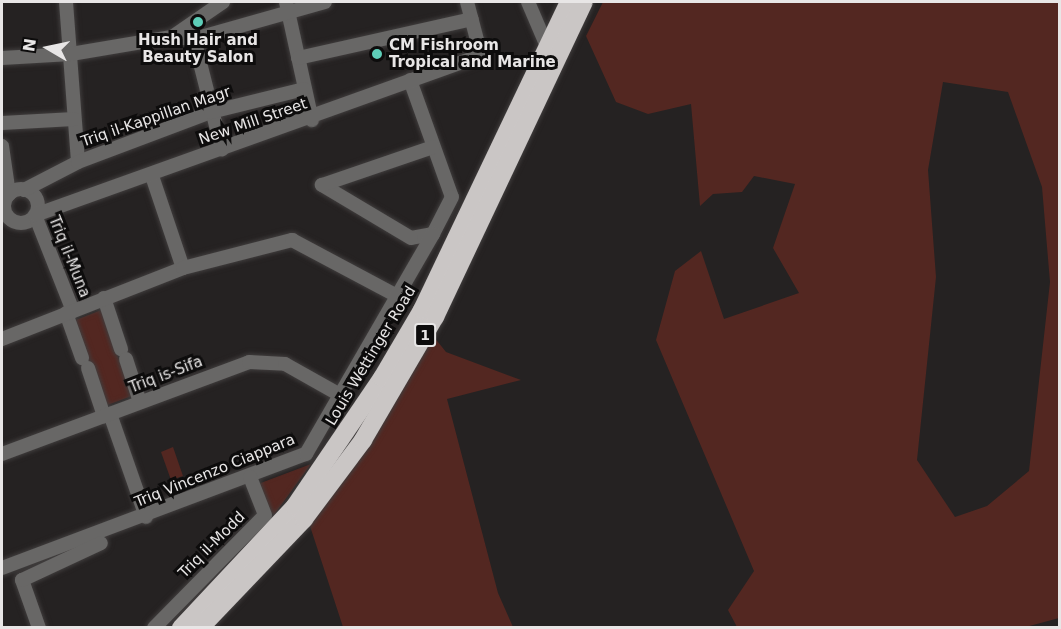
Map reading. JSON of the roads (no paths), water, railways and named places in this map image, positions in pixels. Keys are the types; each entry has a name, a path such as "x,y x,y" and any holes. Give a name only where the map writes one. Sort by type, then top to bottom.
{"highway":[{"name":"Louis Wettinger Road","path":"181,627 295,506 382,378 422,310 546,44 568,2"},
{"name":"1","path":"200,627 304,519 363,440 435,317 584,2"}],"street":[{"path":"66,2 78,162"},
{"path":"172,36 223,2"},
{"path":"2,58 71,54 172,36 194,39 287,6 325,2"},
{"path":"298,58 472,19 467,2"},
{"path":"528,2 546,44"},
{"path":"287,6 312,120"},
{"name":"New Mill Street","path":"35,215 312,120 481,55 472,19"},
{"path":"194,39 222,150"},
{"name":"Triq Vincenzo Ciappara","path":"2,568 146,517 306,454 399,297 452,197 411,80"},
{"name":"Triq il-Kappillan Magr","path":"24,190 78,162 211,112 304,89"},
{"path":"2,123 74,119"},
{"path":"2,146 6,224 27,222 35,215 36,200 24,190 6,197"},
{"path":"433,147 322,185 411,238 433,234"},
{"path":"152,176 183,268"},
{"name":"Triq il-Muna","path":"35,215 70,312 85,363 146,517"},
{"path":"2,339 183,268 292,240 399,297"},
{"path":"104,298 140,402"},
{"name":"Triq is-Sifa","path":"2,454 249,362 285,364 340,395"},
{"name":"Triq il-Modd","path":"154,627 265,516 250,477"},
{"path":"39,627 22,580 101,543"}],"place":[{"name":"Hush Hair and Beauty Salon","path":"198,22"},
{"name":"CM Fishroom Tropical and Marine","path":"377,54"}]}
